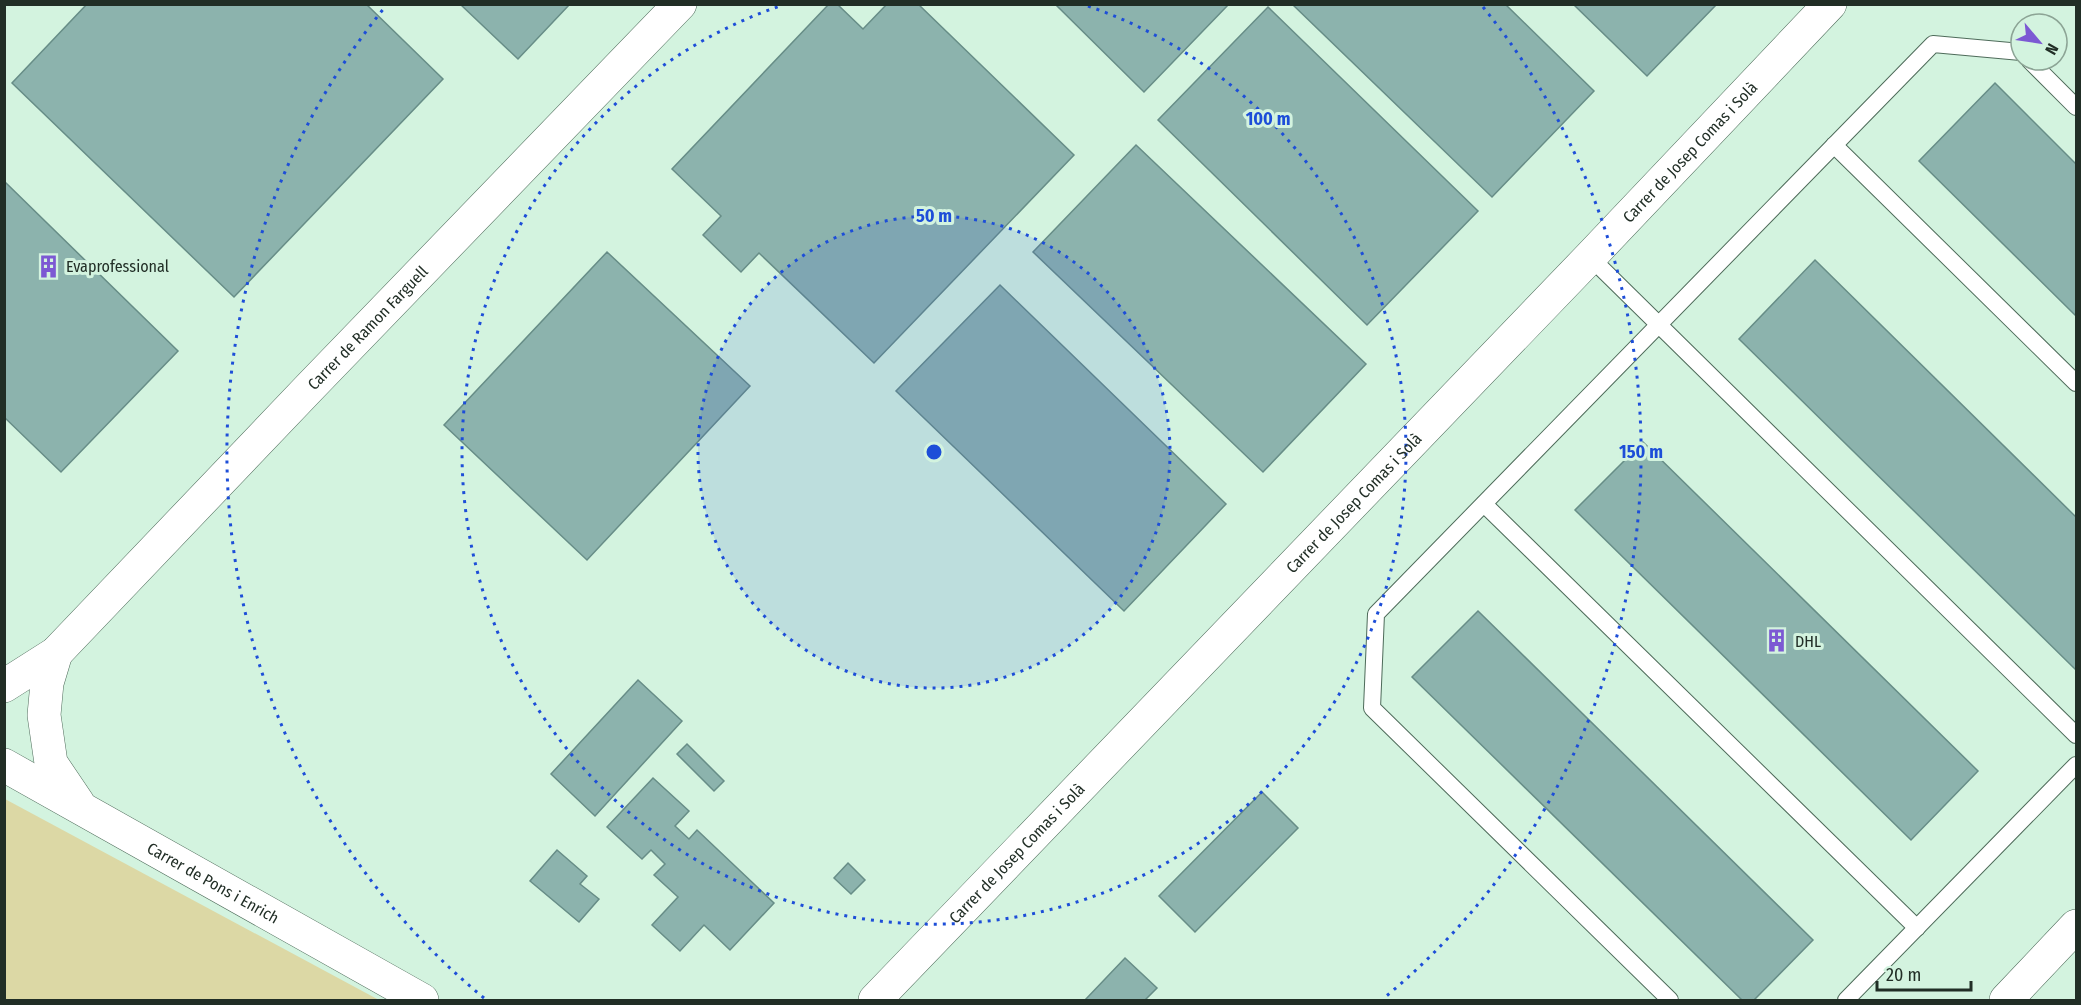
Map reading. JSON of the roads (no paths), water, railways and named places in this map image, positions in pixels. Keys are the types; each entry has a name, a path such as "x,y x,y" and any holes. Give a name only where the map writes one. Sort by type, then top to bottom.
{"street":[{"name":"Carrer de Ramon Farguell","path":"4,686 56,653 680,4"},
{"name":"Carrer de Josep Comas i Solà","path":"875,1000 1590,257 1830,4"},
{"name":"Carrer de Ramon Farguell","path":"56,653 46,683 44,715 51,763 82,809"},
{"name":"Carrer de Pons i Enrich","path":"4,765 422,1000"},
{"path":"2006,1000 2076,926"}],"lane":[{"path":"1670,1000 1372,708 1376,614 1934,44 2009,51"},
{"path":"2041,72 2076,107"},
{"path":"1834,145 2076,383"},
{"path":"1590,257 2076,735"},
{"path":"1484,504 1917,928"},
{"path":"1846,1000 2076,765"}],"place":[{"name":"Evaprofessional","path":"48,266"},
{"name":"DHL","path":"1777,641"}]}
